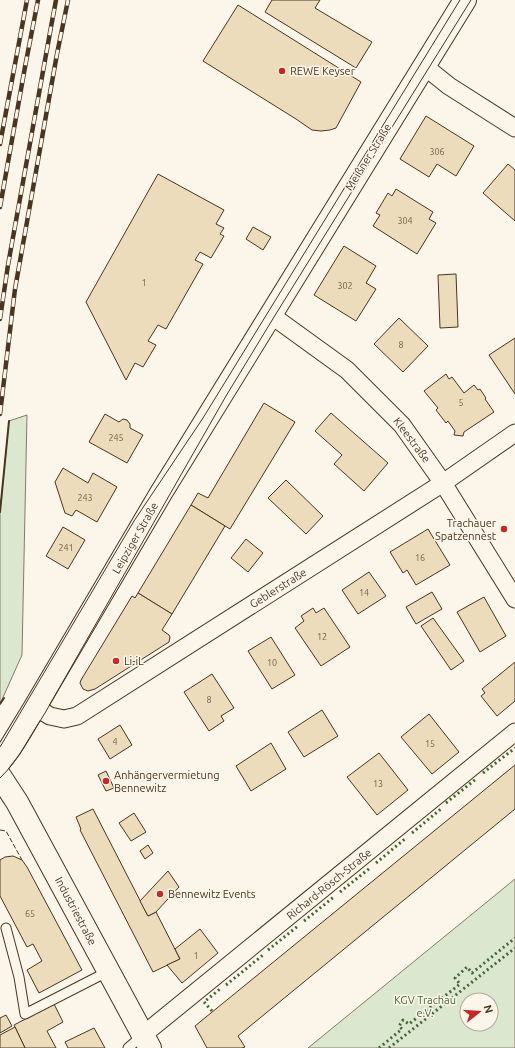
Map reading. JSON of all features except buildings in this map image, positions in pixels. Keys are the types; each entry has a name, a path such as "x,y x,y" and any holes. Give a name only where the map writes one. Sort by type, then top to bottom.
{"main road":[{"name":"Meißner Straße","path":"271,315 465,0"},
{"name":"Leipziger Straße","path":"0,762 35,707 161,493 271,315"},
{"name":"Industriestraße","path":"0,776 17,802 109,971 140,1044"}],"street":[{"path":"424,66 449,86 515,128"},
{"name":"Kleestraße","path":"271,315 347,370 402,425 443,483 515,599"},
{"name":"Geblerstraße","path":"35,707 50,716 64,719 77,716 443,483 515,433"},
{"name":"Richard-Rösch-Straße","path":"140,1044 515,732"}],"lane":[{"path":"6,928 19,977 24,1014 109,971"}],"green space":[{"path":"27,415 22,655 0,704 0,512 9,421"},
{"name":"KGV Trachau e.V.","path":"515,879 515,1048 308,1048"}],"tram line":[{"path":"0,747 134,521 203,418 460,0"},
{"path":"0,778 7,771 30,738 226,396 471,0"}],"railway":[{"path":"0,144 27,0"},
{"path":"0,207 38,0"},
{"path":"0,319 8,265 56,0"},
{"path":"0,414 15,289 68,0"}],"hedge":[{"path":"483,773 515,748"},
{"path":"446,803 476,779"},
{"path":"412,833 442,808"},
{"path":"376,863 406,838"},
{"path":"340,892 370,868"},
{"path":"304,921 335,896"},
{"path":"268,950 298,926"},
{"path":"379,1048 402,1029 399,1026 403,1020 409,1024 460,984 455,978 467,967 472,973 515,938"},
{"path":"389,1048 515,948"},
{"path":"226,985 263,955"},
{"path":"212,1011 204,1002 220,989"}],"fence":[{"path":"0,830 6,831 22,860"}],"wall":[{"path":"0,512 9,421"},
{"path":"0,704 4,698"}],"place":[{"name":"REWE Keyser","path":"282,71"},
{"name":"Trachauer Spatzennest","path":"504,529"},
{"name":"Li-iL","path":"116,661"},
{"name":"Anhängervermietung Bennewitz","path":"106,781"},
{"name":"Bennewitz Events","path":"160,894"}]}
